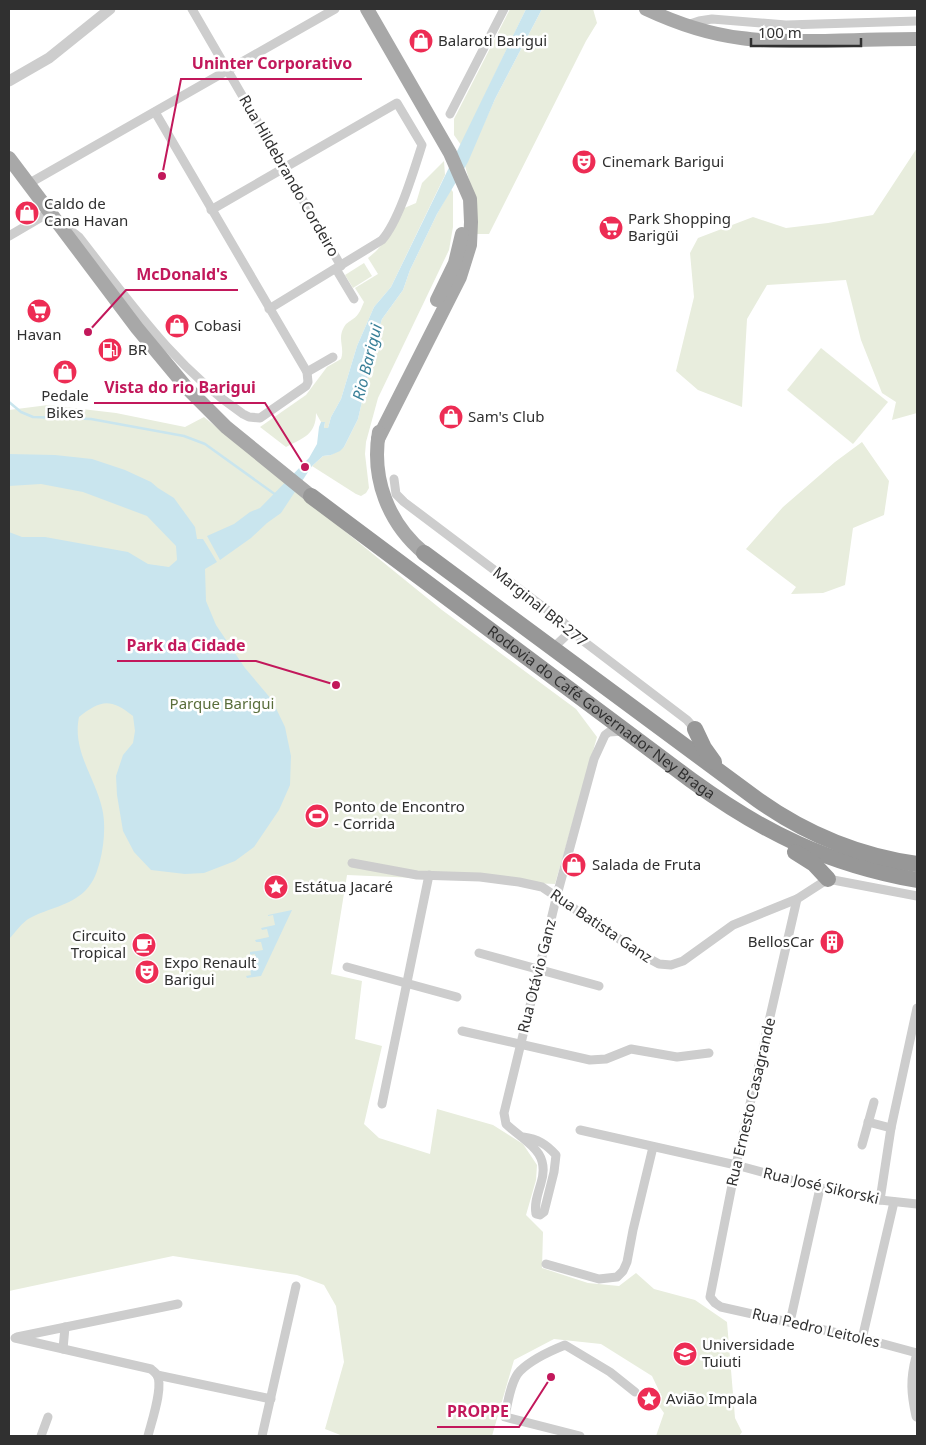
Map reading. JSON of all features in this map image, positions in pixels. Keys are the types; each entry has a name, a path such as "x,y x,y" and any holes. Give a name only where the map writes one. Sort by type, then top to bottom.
{"highway":[{"name":"Rodovia do Café Governador Ney Braga","path":"311,496 712,796 763,828 802,847 862,868 917,880"},
{"name":"Rodovia do Café Governador Ney Braga","path":"424,553 773,811 810,832 848,848 917,864"},
{"path":"695,729 708,755 721,772"},
{"path":"712,796 759,830 807,859 821,870 828,879"}],"main road":[{"path":"367,9 444,142 460,176 464,222 459,248 447,282 391,394 382,416 378,440 378,472 387,504 400,529 424,553"},
{"path":"646,9 686,25 739,38 774,42 917,39"},
{"path":"9,158 137,328 181,381 226,427 311,496"}],"street":[{"path":"9,81 49,58 110,9"},
{"name":"Rua Hildebrando Cordeiro","path":"192,9 284,168 354,299"},
{"path":"28,184 335,9"},
{"path":"450,114 504,9"},
{"path":"686,25 712,19 786,25 917,21"},
{"path":"211,210 397,103 422,145 413,174 388,234 373,247 269,309"},
{"path":"155,112 308,377"},
{"path":"9,236 52,215 79,238 180,362 211,390 249,417 260,418 303,389 308,377 334,357"},
{"name":"Marginal BR-277","path":"394,479 396,494 400,499 562,621 582,640 687,720 695,729"},
{"path":"553,648 572,631"},
{"name":"Rua Otávio Ganz","path":"523,1137 506,1124 504,1113 557,896 594,759 605,735 609,732 624,731"},
{"name":"Rua Batista Ganz","path":"352,863 429,875 519,882 542,887 646,957 659,964 671,966 683,961 733,926 797,899 828,879"},
{"path":"382,1104 429,875"},
{"path":"828,879 917,896"},
{"name":"Rua Ernesto Casagrande","path":"715,1303 710,1297 710,1291 736,1165 797,899"},
{"path":"478,953 599,986"},
{"path":"347,967 457,996"},
{"path":"880,1200 891,1128 917,1008"},
{"path":"462,1031 595,1061 632,1049 677,1057 709,1053"},
{"path":"862,1145 874,1102"},
{"path":"868,1122 891,1128"},
{"name":"Rua José Sikorski","path":"580,1130 736,1165 820,1188 880,1200 917,1204"},
{"path":"523,1137 535,1139 546,1145 556,1155 544,1212 540,1215 536,1214 534,1206 542,1179 542,1163 538,1152 523,1137"},
{"path":"546,1264 599,1279 617,1277 624,1271 654,1147"},
{"path":"790,1322 820,1188"},
{"path":"862,1338 894,1202"},
{"path":"262,1436 296,1286"},
{"name":"Rua Pedro Leitoles","path":"715,1303 721,1307 862,1338 917,1355"},
{"path":"12,1338 178,1304"},
{"path":"63,1350 65,1327"},
{"path":"12,1338 151,1369 157,1375 159,1383 148,1436"},
{"path":"580,1436 504,1417 514,1380 519,1372 535,1360 565,1345 610,1372 635,1392"},
{"path":"917,1355 912,1391 917,1416"},
{"path":"157,1375 271,1399"},
{"path":"41,1436 48,1417"}],"green space":[{"path":"510,9 526,9 461,145 454,135 454,119"},
{"path":"542,9 593,9 597,23 586,41 489,234 475,234 474,196 465,166 495,99"},
{"path":"917,148 917,413 892,420 896,402 882,393 861,340 846,280 767,285 747,319 742,407 698,390 676,371 694,297 690,253 698,238 753,217 786,228 873,215"},
{"path":"444,161 445,175 391,287 374,307 357,346 341,399 331,417 328,428 324,428 325,422 321,422 316,413 314,426 311,431 303,438 286,447 260,427 306,395 327,367 341,359 342,331 346,324 358,314 364,302 355,288 378,274 368,258 388,236 402,209 416,203 422,183"},
{"path":"451,189 453,192 453,227 449,250 378,398 366,442 365,454 369,488 361,496 312,466 323,456 331,455 344,447 358,419 382,319 403,290 410,270"},
{"path":"364,263 372,276 353,288 345,275"},
{"path":"821,348 888,402 853,444 787,390"},
{"name":"Parque Barigui","path":"48,405 116,413 185,427 204,417 442,610 576,709 597,737 555,884 347,875 331,974 362,981 355,1039 382,1046 364,1124 379,1138 430,1154 437,1109 493,1125 523,1144 537,1165 536,1180 526,1215 543,1232 542,1268 588,1283 619,1286 636,1273 654,1289 695,1300 727,1322 735,1418 742,1432 739,1436 656,1436 664,1413 659,1406 662,1397 652,1376 601,1344 554,1339 514,1360 492,1436 343,1436 325,1429 344,1362 336,1306 324,1285 297,1275 173,1256 9,1291 9,410"},
{"path":"862,442 889,481 884,515 853,528 845,585 823,593 791,594 796,587 746,549 783,507 835,462"}],"water":[{"name":"Rio Barigui","path":"526,9 542,9 495,99 468,162 437,214 410,270 403,290 382,319 358,419 344,447 331,455 323,456 312,466 281,513 220,560 207,536 234,524 250,512 260,508 309,458 317,444 321,422 325,422 324,428 328,428 331,417 341,399 357,346 374,307 391,287"},
{"path":"9,454 55,455 92,459 125,470 151,482 174,498 195,527 197,539 203,539 217,562 205,569 206,601 216,625 245,668 272,700 285,727 291,756 290,785 279,810 254,847 235,861 204,873 185,874 151,870 134,852 123,831 117,795 116,776 123,755 133,743 135,731 133,716 112,704 106,703 93,707 79,717 78,729 81,753 99,797 103,814 103,841 98,869 91,884 79,896 27,920 9,939 9,532 22,537 45,537 128,552 148,564 169,567 177,560 176,546 147,516 83,492 41,484 9,486"},
{"path":"292,910 261,976 247,978 246,976 251,975 250,967 244,968 243,965 257,962 255,954 250,955 250,952 263,950 261,942 256,942 255,940 269,937 267,929 262,930 261,928 275,925 273,915 268,915"}],"waterway":[{"path":"9,402 21,412 33,417 91,419 184,436 205,444 276,495"}],"place":[{"name":"Balaroti Barigui","path":"421,41"},
{"name":"Cinemark Barigui","path":"584,162"},
{"name":"Uninter Corporativo","path":"162,176"},
{"name":"Caldo de Cana Havan","path":"27,213"},
{"name":"Park Shopping Barigüi","path":"611,228"},
{"name":"Havan","path":"39,311"},
{"name":"Cobasi","path":"177,326"},
{"name":"McDonald's","path":"88,332"},
{"name":"BR","path":"110,350"},
{"name":"Pedale Bikes","path":"65,372"},
{"name":"Sam's Club","path":"451,417"},
{"name":"Vista do rio Barigui","path":"305,467"},
{"name":"Park da Cidade","path":"336,685"},
{"name":"Ponto de Encontro - Corrida","path":"317,816"},
{"name":"Salada de Fruta","path":"574,865"},
{"name":"Estátua Jacaré","path":"276,887"},
{"name":"BellosCar","path":"832,942"},
{"name":"Circuito Tropical","path":"144,945"},
{"name":"Expo Renault Barigui","path":"147,972"},
{"name":"Universidade Tuiuti","path":"685,1354"},
{"name":"PROPPE","path":"551,1377"},
{"name":"Avião Impala","path":"649,1399"}]}
